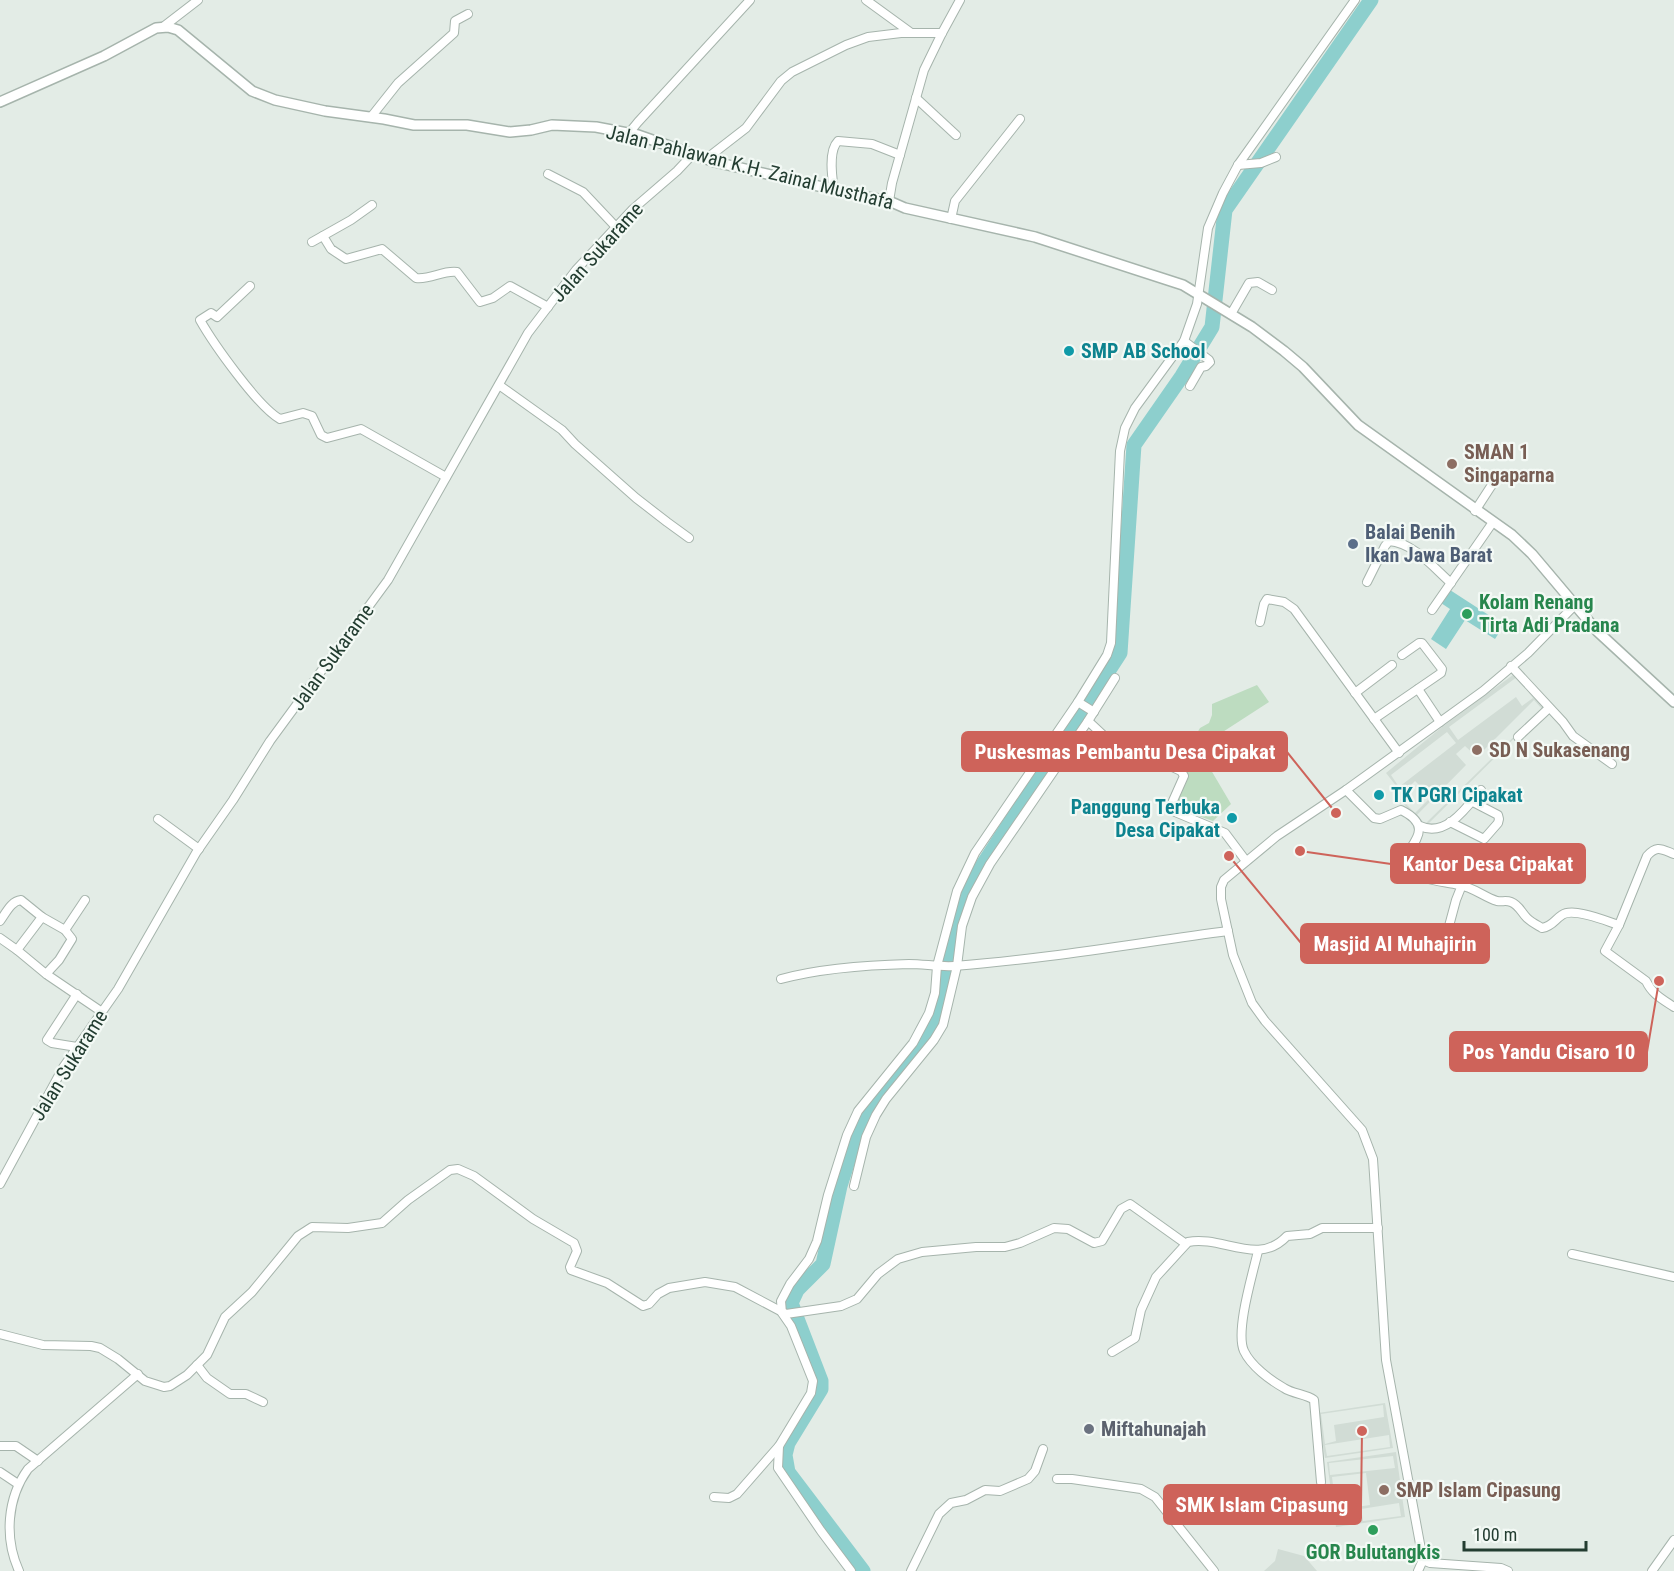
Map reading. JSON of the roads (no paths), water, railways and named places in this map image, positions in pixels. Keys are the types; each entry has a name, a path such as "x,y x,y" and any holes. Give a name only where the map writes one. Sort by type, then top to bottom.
{"street":[{"path":"0,102 104,56 150,31 163,27 198,0"},
{"path":"630,134 638,122 750,0"},
{"path":"866,0 911,33"},
{"path":"889,201 924,70 960,0"},
{"path":"714,1497 729,1498 737,1494 778,1446 813,1388 813,1381 802,1350 781,1301 783,1295 809,1259 817,1241 828,1195 847,1135 858,1111 924,1026 935,993 957,891 975,853 1080,703 1107,656 1111,643 1120,451 1125,428 1135,408 1184,341 1201,296 1208,228 1222,193 1238,165 1355,0"},
{"path":"371,117 398,83 454,33 455,21 468,14"},
{"name":"Jalan Pahlawan K.H. Zainal Musthafa","path":"163,27 178,30 252,91 265,98 325,111 414,125 467,125 510,132 564,125 596,127 630,134 706,159 889,201 906,208 951,219 1035,237 1125,268 1165,278 1228,312 1284,351 1358,425 1493,522 1532,554 1597,631 1674,702"},
{"path":"706,159 746,128 781,81 792,72 846,45 868,37 942,33"},
{"path":"916,99 956,135"},
{"path":"951,219 955,201 1020,119"},
{"path":"834,190 831,174 834,147 838,141 872,144 900,154"},
{"name":"Jalan Sukarame","path":"0,1184 63,1066 118,989 198,849 233,800 270,741 388,580 528,333 576,270 633,209 693,154"},
{"path":"1238,165 1261,163 1276,157"},
{"path":"548,174 583,192 616,227"},
{"path":"312,242 372,205"},
{"path":"323,236 331,249 346,260 382,249 416,278 422,279 451,271 457,272 480,302 510,286 548,307"},
{"path":"1228,312 1248,283 1258,282 1272,290"},
{"path":"250,286 217,317 210,313 200,321 241,380 268,410 280,419 303,412 312,416 319,432 327,438 361,429 446,477"},
{"path":"1184,341 1210,362 1201,367 1190,386"},
{"path":"499,385 562,430 636,498 689,537"},
{"path":"1475,511 1497,477"},
{"path":"1432,610 1493,522"},
{"path":"1367,582 1389,541 1398,542 1418,553 1451,583"},
{"path":"1260,622 1267,599 1284,602 1294,609 1399,753"},
{"path":"1418,1571 1426,1561 1386,1360 1373,1159 1362,1130 1251,1003 1239,972 1228,931 1221,887 1227,876 1277,836 1399,753 1483,691 1528,652 1574,606"},
{"path":"1374,719 1441,673 1442,669 1422,644 1419,643 1402,655"},
{"path":"1355,693 1392,664"},
{"path":"1511,666 1573,736 1612,764"},
{"path":"854,1186 866,1137 876,1115 943,1025 963,926 972,897 990,864 1115,678"},
{"path":"1418,689 1440,722"},
{"path":"1080,703 1093,711"},
{"path":"1518,737 1550,708"},
{"path":"1088,721 1103,735 1181,771 1184,776 1172,803 1175,812 1225,833 1246,861"},
{"path":"1346,790 1374,818 1380,819 1401,810 1416,818 1420,826 1419,832 1404,865 1433,882 1462,885 1500,902 1510,902 1518,906 1526,917 1542,928 1550,927 1562,914 1569,912 1619,925"},
{"path":"1420,826 1436,829 1450,822 1481,790"},
{"path":"1450,822 1484,838 1500,819 1498,815 1471,801"},
{"path":"158,819 198,849"},
{"path":"1674,854 1660,848 1653,849 1647,856 1619,925 1605,948 1606,953 1644,979 1651,991 1674,1006"},
{"path":"1449,926 1455,900 1462,885"},
{"path":"0,921 14,903 21,900 42,917 65,930 72,939 71,942 46,974"},
{"path":"65,930 85,900"},
{"path":"17,950 42,917"},
{"path":"781,979 804,973 845,968 909,964 955,966 1056,956 1228,931"},
{"path":"0,938 46,974 102,1012"},
{"path":"77,994 47,1040 77,1047"},
{"path":"0,1334 43,1346 100,1348 145,1381 164,1387 176,1384 207,1355 225,1317 252,1292 298,1236 312,1227 348,1228 381,1223 450,1170 458,1169 474,1176 533,1218 574,1243 577,1251 570,1267 571,1270 607,1283 643,1306 669,1288 705,1282 735,1287 785,1313 841,1306 857,1299 878,1274 898,1259 922,1252 1005,1247 1054,1228 1068,1229 1098,1243 1102,1241 1121,1209 1130,1204 1186,1244"},
{"path":"1112,1352 1135,1338 1142,1310 1156,1276 1188,1242 1198,1240 1258,1251 1281,1242 1287,1236 1310,1234 1322,1228 1378,1228"},
{"path":"1258,1251 1243,1320 1242,1344 1248,1357 1263,1373 1285,1389 1314,1400 1321,1482"},
{"path":"1572,1254 1674,1277"},
{"path":"197,1365 207,1378 230,1395 247,1395 263,1402"},
{"path":"19,1571 9,1537 13,1494 18,1484 28,1469 138,1374"},
{"path":"0,1446 16,1446 38,1461"},
{"path":"778,1446 777,1460 782,1476 851,1571"},
{"path":"911,1571 939,1514 951,1503 966,1500 985,1490 1000,1491 1028,1479 1035,1471 1043,1449"},
{"path":"0,1472 18,1484"},
{"path":"1057,1479 1141,1489 1155,1497 1214,1571"},
{"path":"1652,1571 1674,1540"},
{"path":"1426,1561 1501,1568 1508,1571"}],"water":[{"name":"Kolam Renang Tirta Adi Pradana","path":"1450,590 1504,625 1495,639 1465,620 1446,649 1431,639 1450,609 1441,603"}],"waterway":[{"path":"863,1571 788,1472 785,1455 788,1443 821,1389 821,1381 791,1303 797,1290 823,1264 840,1186 866,1111 926,1041 936,1025 962,897 1120,653 1134,445 1182,376 1212,327 1225,210 1371,0"}],"place":[{"name":"SMP AB School","path":"1069,351"},
{"name":"SMAN 1 Singaparna","path":"1452,464"},
{"name":"Balai Benih Ikan Jawa Barat","path":"1353,544"},
{"name":"Kolam Renang Tirta Adi Pradana","path":"1467,614"},
{"name":"SD N Sukasenang","path":"1477,750"},
{"name":"TK PGRI Cipakat","path":"1379,795"},
{"name":"Puskesmas Pembantu Desa Cipakat","path":"1336,813"},
{"name":"Panggung Terbuka Desa Cipakat","path":"1232,818"},
{"name":"Kantor Desa Cipakat","path":"1300,851"},
{"name":"Masjid Al Muhajirin","path":"1229,856"},
{"name":"Pos Yandu Cisaro 10","path":"1659,981"},
{"name":"Miftahunajah","path":"1089,1429"},
{"name":"SMK Islam Cipasung","path":"1362,1431"},
{"name":"SMP Islam Cipasung","path":"1384,1490"},
{"name":"GOR Bulutangkis","path":"1373,1530"}]}
